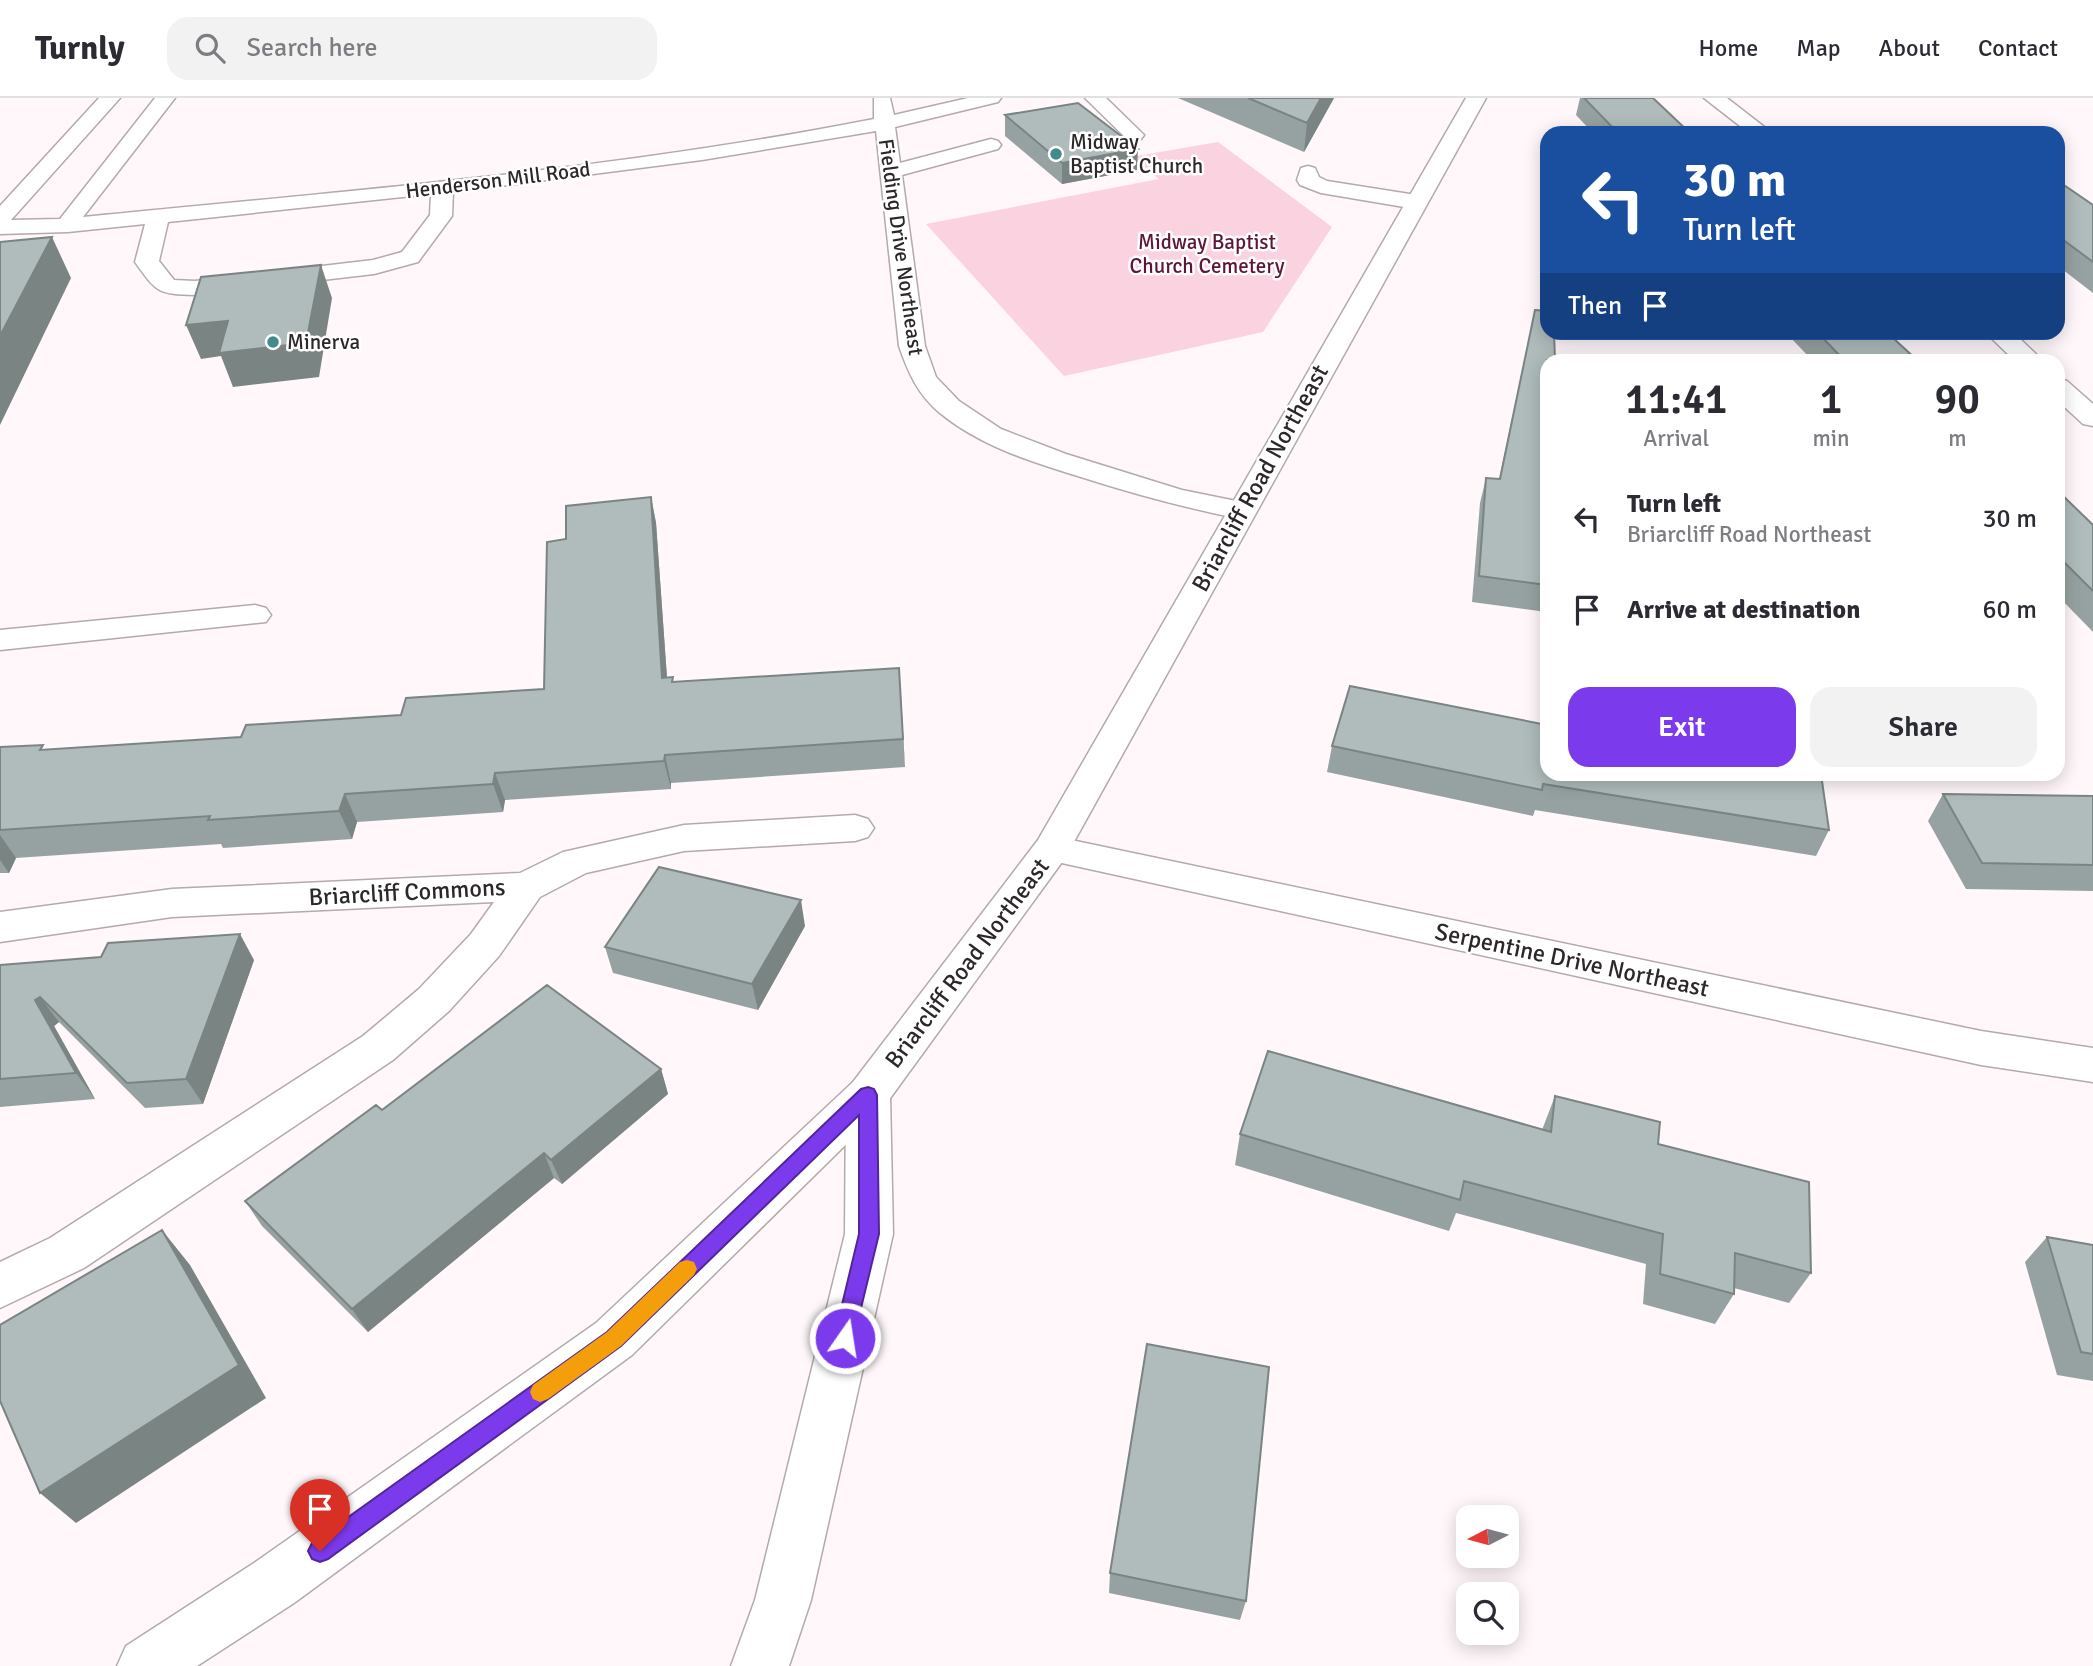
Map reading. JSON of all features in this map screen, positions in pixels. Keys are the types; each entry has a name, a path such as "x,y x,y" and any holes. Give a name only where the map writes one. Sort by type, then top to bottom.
{"street":[{"path":"0,219 110,98"},
{"path":"71,218 165,98"},
{"name":"Henderson Mill Road","path":"71,218 158,216 442,187 660,160 886,107 990,98"},
{"path":"1095,98 1134,135"},
{"name":"Briarcliff Road Northeast","path":"146,1666 274,1583 614,1339 868,1095 1052,849 1476,98"},
{"path":"1714,98 1752,126"},
{"name":"Henderson Mill Road","path":"859,105 886,107"},
{"name":"Fielding Drive Northeast","path":"886,107 890,172 912,346 924,379 949,407 990,435 1056,460 1177,498 1241,510"},
{"name":"Henderson Mill Road","path":"0,227 651,144 772,122"},
{"path":"890,172 991,145"},
{"path":"1308,172 1308,180 1321,187 1416,202"},
{"path":"158,216 147,261 167,287 195,288 374,267 410,257 441,216 442,187"},
{"path":"2006,340 2022,354"},
{"path":"2065,393 2093,418"},
{"path":"0,640 255,615"},
{"path":"526,887 576,862 684,838 855,828"},
{"name":"Serpentine Drive Northeast","path":"1052,849 1968,1045 2093,1065"},
{"name":"Briarcliff Commons","path":"0,928 172,903 526,887"},
{"name":"Briarcliff Commons","path":"0,1286 67,1252 378,1048 434,1000 476,954 526,887"},
{"path":"760,1666 783,1600 869,1234 868,1095"}],"green space":[{"name":"Midway Baptist Church Cemetery","path":"1218,142 1332,227 1263,332 1064,376 926,224 1159,179 1131,157"}],"building":[{"path":"1248,98 1321,98 1307,123"},
{"path":"1584,98 1653,98 1683,126 1611,126"},
{"path":"1078,103 1138,149 1062,163 1005,115"},
{"path":"2065,186 2093,205 2093,262 2065,241"},
{"path":"52,237 0,336 0,242"},
{"path":"321,265 306,343 219,353 228,321 186,325 201,277"},
{"path":"1535,310 1540,310 1540,340 1554,340 1555,354 1540,354 1540,584 1479,576 1486,478 1500,479"},
{"path":"1825,340 1895,340 1910,354 1838,354"},
{"path":"651,497 662,678 673,677 672,682 899,668 903,739 665,755 664,761 495,773 493,784 345,794 339,811 208,820 210,816 0,830 0,747 43,745 40,750 241,737 246,725 401,715 406,698 544,689 547,542 566,539 566,506"},
{"path":"2065,498 2093,525 2093,591 2065,563"},
{"path":"1350,686 1540,724 1540,781 1822,781 1829,830 1543,784 1542,790 1332,746"},
{"path":"1943,794 2093,796 2093,865 1982,863"},
{"path":"659,867 801,900 752,984 605,947"},
{"path":"240,934 186,1079 127,1083 40,997 35,1000 76,1073 0,1079 0,965 101,957 108,943"},
{"path":"547,985 661,1069 551,1160 544,1153 352,1309 245,1201 376,1105 382,1110"},
{"path":"1268,1051 1551,1132 1555,1096 1660,1122 1658,1144 1809,1182 1811,1273 1735,1253 1734,1294 1660,1274 1663,1234 1464,1181 1460,1200 1240,1134"},
{"path":"162,1230 239,1365 40,1493 0,1401 0,1325"},
{"path":"2047,1237 2093,1245 2093,1354 2081,1352"},
{"path":"1147,1344 1269,1367 1246,1601 1110,1573"}],"slow traffic":[{"path":"540,1392 614,1339 687,1269"}],"place":[{"name":"Midway Baptist Church","path":"1056,154"},
{"name":"Minerva","path":"273,342"}],"route":[{"path":"320,1551 614,1339 868,1095 869,1234 845,1338"}]}
